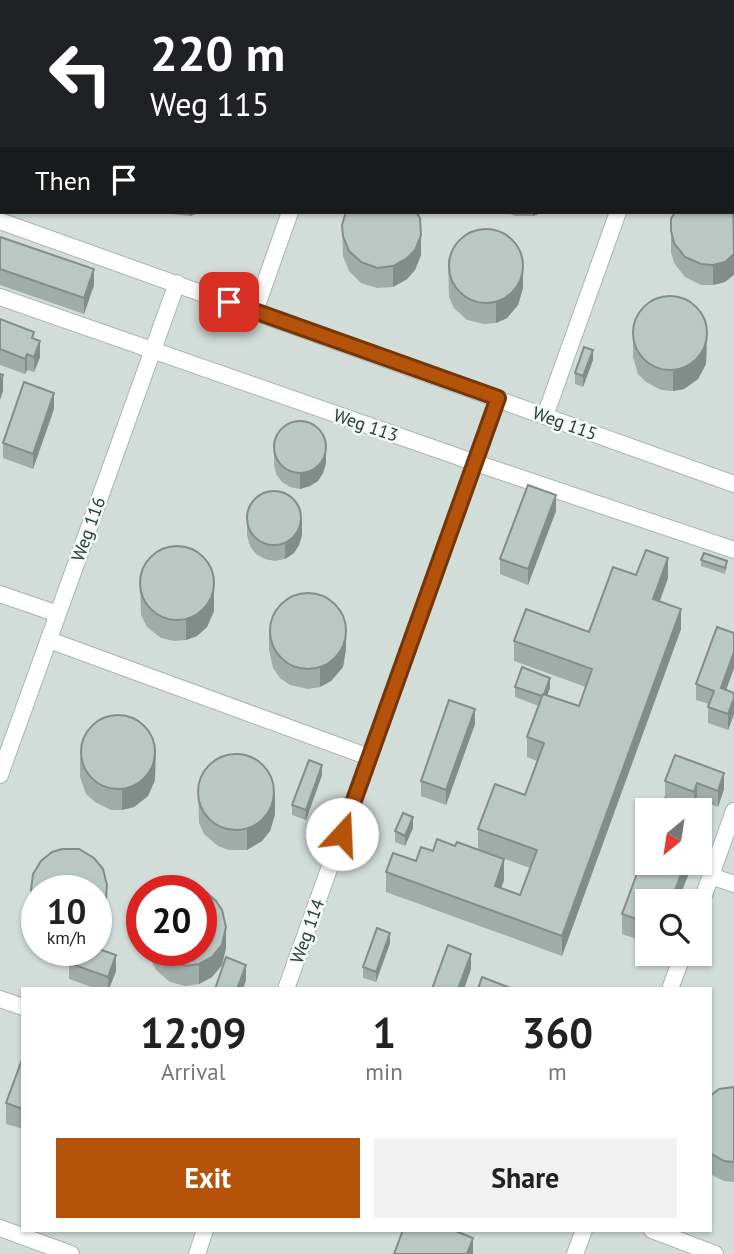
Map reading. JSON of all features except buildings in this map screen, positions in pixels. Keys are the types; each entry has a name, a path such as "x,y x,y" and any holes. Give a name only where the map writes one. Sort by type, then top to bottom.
{"lane":[{"path":"255,312 289,214"},
{"path":"545,416 617,214"},
{"name":"Weg 115","path":"0,221 734,484"},
{"name":"Weg 116","path":"0,775 177,283"},
{"name":"Weg 113","path":"0,297 734,550"},
{"name":"Weg 114","path":"287,987 498,398"},
{"path":"0,594 58,614"},
{"path":"49,640 369,757"},
{"path":"706,889 734,811"},
{"path":"711,876 734,884"},
{"path":"671,987 679,966"},
{"path":"0,999 21,1006"},
{"path":"0,1228 71,1254"},
{"path":"197,1254 204,1232"},
{"path":"575,1254 583,1232"},
{"path":"657,1232 715,1254"}],"shaded area":[{"path":"0,214 734,214 734,1254 0,1254"}],"route":[{"path":"229,302 498,398 342,834"}]}
